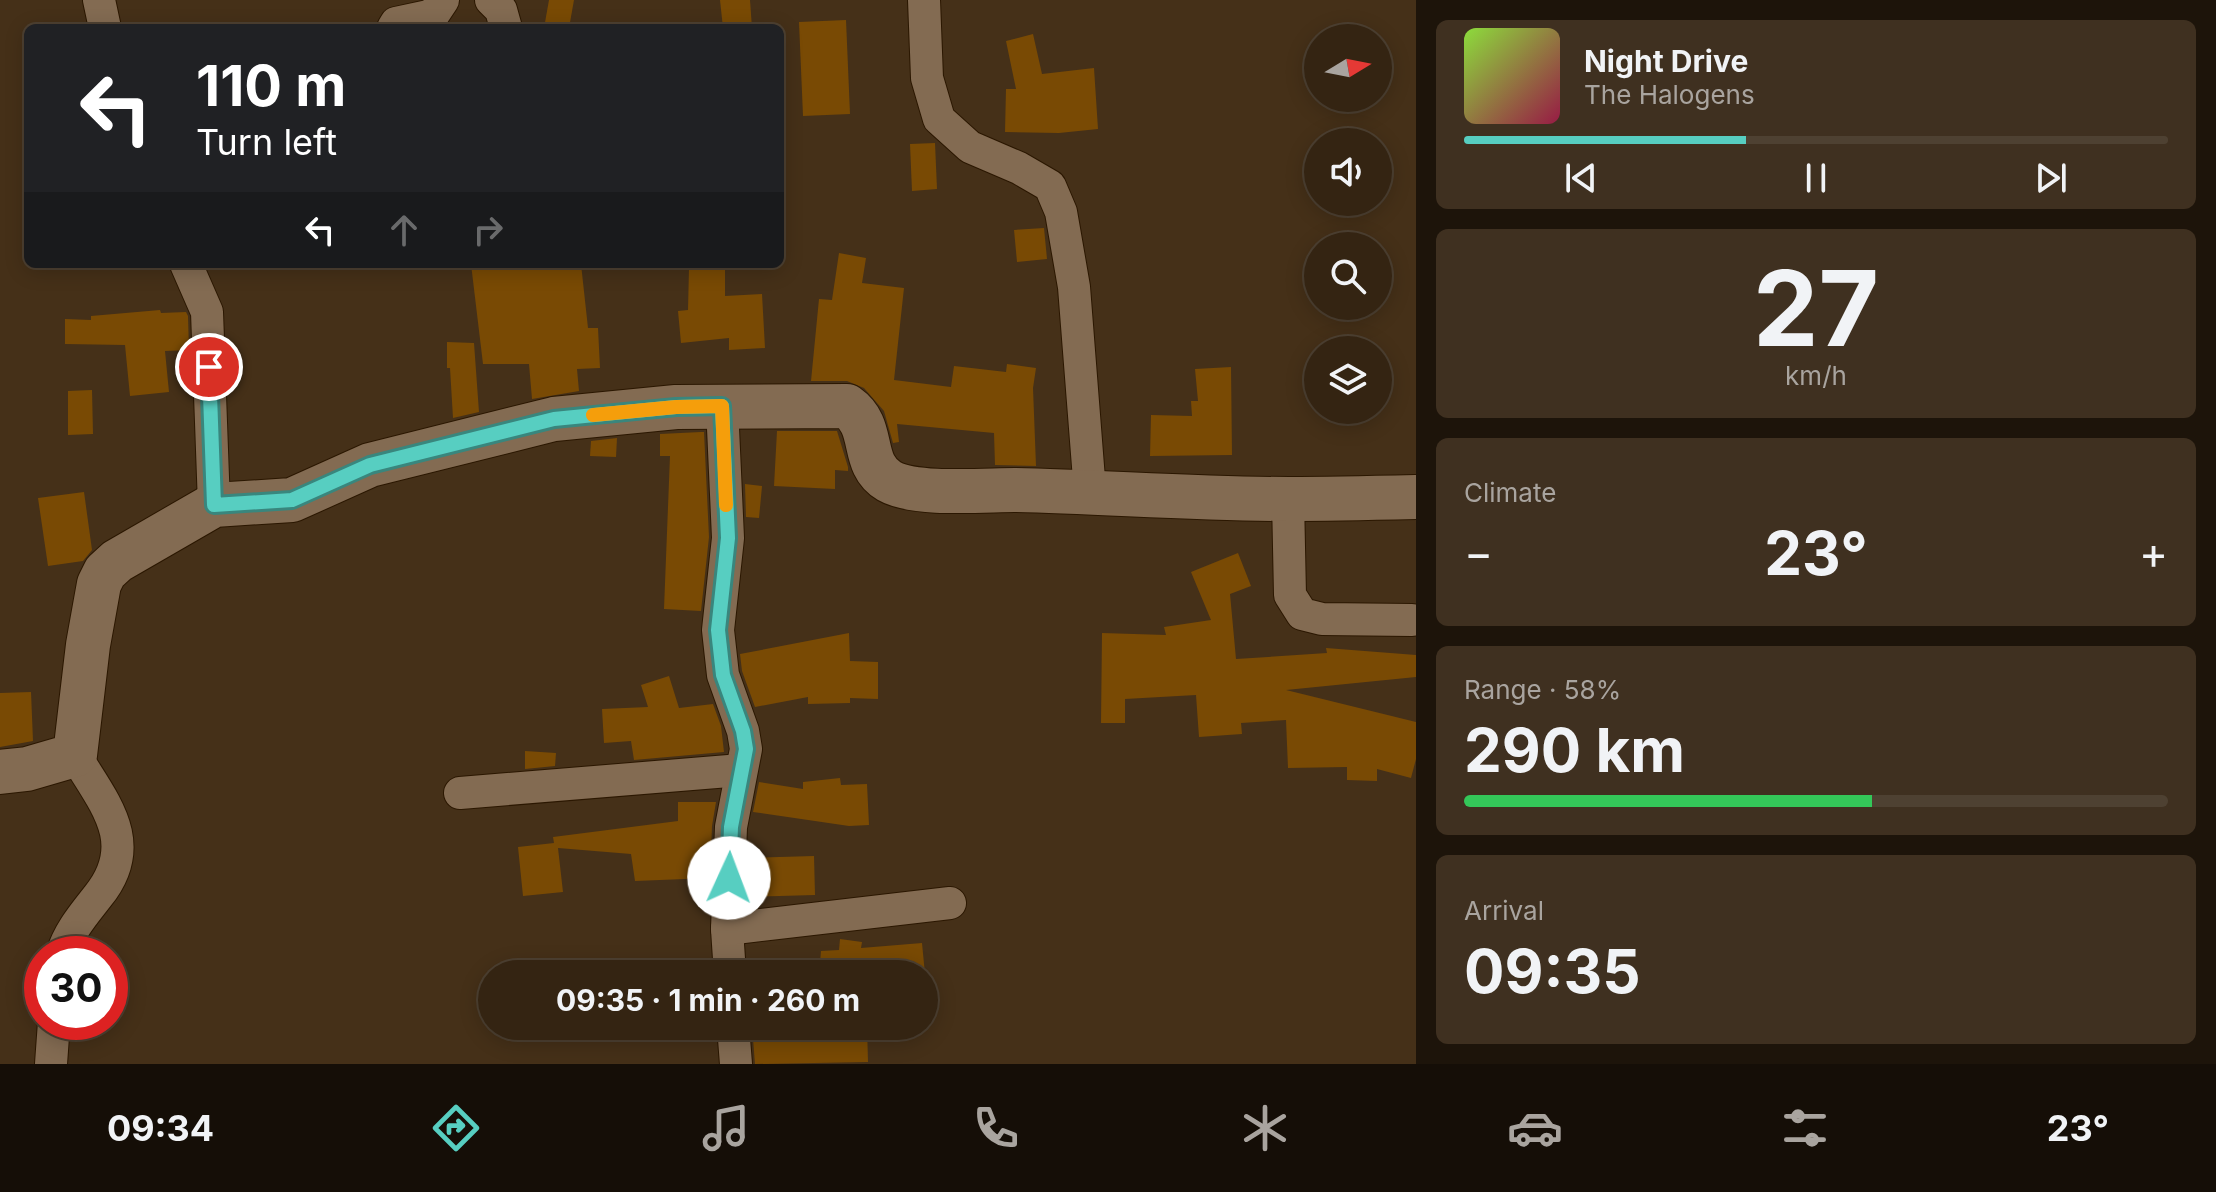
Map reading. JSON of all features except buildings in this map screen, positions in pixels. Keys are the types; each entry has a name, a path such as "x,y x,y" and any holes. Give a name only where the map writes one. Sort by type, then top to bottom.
{"street":[{"path":"99,0 104,24"},
{"path":"395,24 433,15 443,0"},
{"path":"491,0 501,10 505,24"},
{"path":"924,0 927,78 939,119 970,147 1019,168 1050,186 1061,212 1074,287 1090,492"},
{"path":"188,268 207,312 214,505"},
{"path":"722,406 728,538 718,630 723,675 743,731 746,749 731,827 727,929 729,960"},
{"path":"70,936 76,924 109,882 117,864 119,848 115,820 75,755 88,645 99,584 105,572 117,561 214,505 292,500 370,465 554,419 676,407 722,406 847,406 860,415 867,434 870,458 879,475 893,484 947,492 1090,492 1288,499 1416,497"},
{"path":"1288,499 1290,595 1302,614 1322,619 1412,620"},
{"path":"0,772 27,769 75,755"},
{"path":"460,793 741,770"},
{"path":"727,929 950,903"},
{"path":"51,1064 53,1040"},
{"path":"734,1040 736,1064"}],"slow traffic":[{"path":"593,415 722,406 726,505"}],"route":[{"path":"209,367 214,505 292,500 370,465 554,419 676,407 722,406 728,538 718,630 723,675 743,731 746,749 731,827 729,878"}]}
